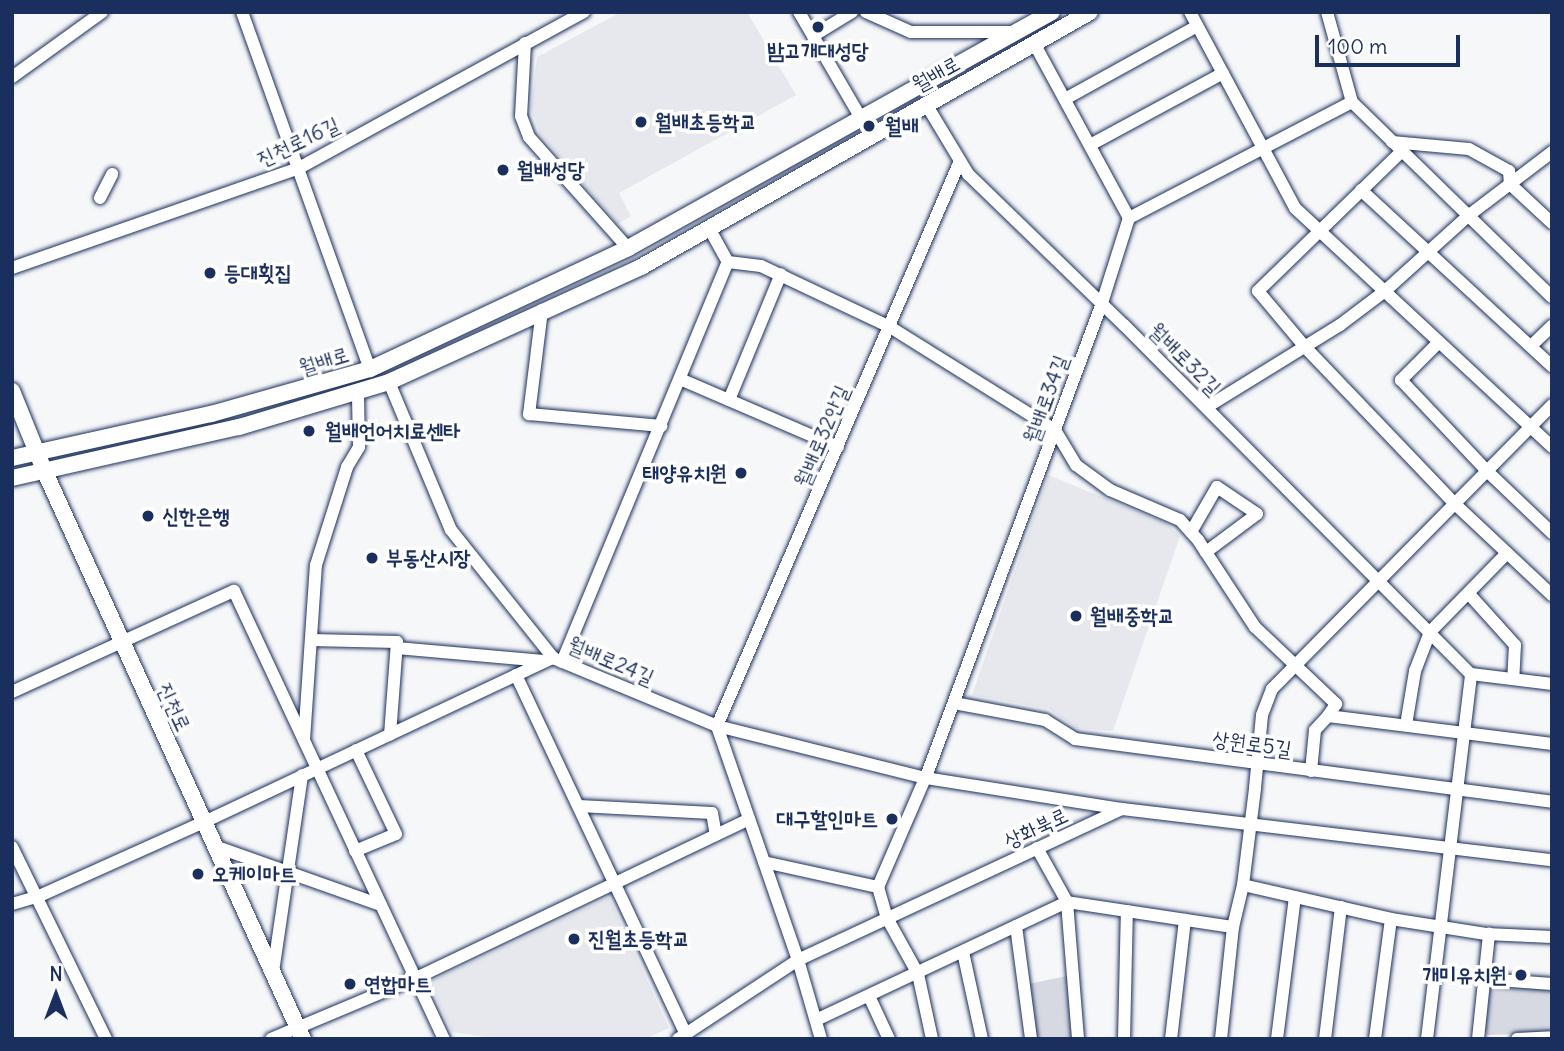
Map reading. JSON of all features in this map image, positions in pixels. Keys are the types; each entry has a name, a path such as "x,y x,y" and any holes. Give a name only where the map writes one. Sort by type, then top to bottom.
{"main road":[{"name":"월배로","path":"12,458 211,414 370,369 628,248 1052,12"},
{"name":"월배로","path":"12,478 239,427 389,382 641,267 1090,12"},
{"name":"진천로","path":"12,391 36,453 300,1033"}],"street":[{"path":"12,77 102,12"},
{"path":"242,12 370,369"},
{"name":"진천로16길","path":"12,268 299,168 584,12"},
{"path":"799,12 862,118"},
{"path":"813,36 852,12"},
{"path":"866,12 911,32 1018,32"},
{"path":"1190,12 1296,208 1552,447"},
{"path":"1327,12 1352,102 1552,298"},
{"path":"1065,99 1197,26"},
{"path":"525,44 522,116 529,137 628,248"},
{"path":"1034,44 1129,218 1352,102"},
{"path":"1090,145 1223,73"},
{"name":"월배로32길","path":"926,104 968,174 1207,407 1471,674"},
{"path":"1397,146 1469,149 1508,171 1510,184 1552,223"},
{"path":"1397,146 1362,190 1258,291 1304,347 1455,504 1550,591"},
{"path":"1207,407 1340,326 1385,291 1468,216 1552,152"},
{"name":"월배로32안길","path":"717,726 960,160"},
{"path":"100,198 112,174"},
{"path":"1362,190 1552,366"},
{"name":"월배로34길","path":"926,778 1102,303 1129,218"},
{"path":"709,228 728,262"},
{"path":"728,262 761,266 781,274 890,327 1055,430 1076,465 1110,490 1180,520 1206,552 1255,627 1336,704 1315,730 1311,771"},
{"path":"12,904 37,897 204,822 553,660 661,426 728,262"},
{"path":"729,400 781,274"},
{"path":"542,310 529,414 661,426"},
{"path":"1531,346 1552,326"},
{"path":"1439,342 1401,380 1487,471 1552,533"},
{"path":"680,379 838,447"},
{"name":"월배로24길","path":"389,382 451,530 553,660 717,726 926,778 1122,809"},
{"path":"304,744 316,565 347,467 359,447 358,393"},
{"path":"1221,1039 1233,927 1243,885 1262,715 1272,689 1552,405"},
{"path":"1191,532 1217,487 1257,514 1206,552"},
{"path":"1406,725 1415,671 1430,632 1507,553"},
{"path":"12,692 234,591 315,769 444,1039"},
{"path":"1469,594 1515,645 1513,679"},
{"path":"311,640 397,645 553,660"},
{"path":"390,735 397,645"},
{"path":"1427,1039 1455,788 1471,674 1552,684"},
{"path":"516,675 616,882 682,1036"},
{"name":"상원로5길","path":"954,703 1045,720 1075,739 1552,802"},
{"path":"1328,716 1552,744"},
{"path":"717,726 798,960 821,1039"},
{"path":"355,851 396,834 356,750"},
{"path":"273,974 302,775"},
{"path":"926,778 878,887 887,918 918,974 932,1039"},
{"path":"579,806 712,813 716,835"},
{"path":"1122,809 1552,860"},
{"name":"상화북로","path":"682,1036 798,960 1122,809"},
{"path":"271,1039 300,1033 749,819"},
{"path":"12,847 106,1039"},
{"path":"217,847 381,905"},
{"path":"1037,848 1066,902 1078,1039"},
{"path":"764,862 878,887"},
{"path":"1243,885 1391,919 1489,934 1552,937"},
{"path":"1277,1039 1295,897"},
{"path":"816,1020 1066,902 1233,927"},
{"path":"1325,1039 1341,907"},
{"path":"1124,1039 1127,911"},
{"path":"1375,1039 1391,919"},
{"path":"1171,1039 1185,920"},
{"path":"1016,926 1031,1039"},
{"path":"1478,1039 1489,934"},
{"path":"963,952 982,1039"},
{"path":"1484,979 1552,984"},
{"path":"869,996 889,1039"},
{"path":"1517,1039 1552,1037"}],"shaded area":[{"name":"월배초등학교","path":"621,12 747,12 796,95 619,193 631,216 618,224 540,134 531,109 537,57"},
{"name":"월배중학교","path":"1048,475 1166,523 1180,536 1113,731 1076,728 1049,709 972,695"},
{"name":"진월초등학교","path":"609,897 669,1028 645,1039 498,1039 452,1032 429,982"},
{"path":"1067,976 1073,1039 1035,1039 1028,984"},
{"path":"1491,982 1552,988 1552,1033 1488,1035 1482,1028 1485,986"}],"place":[{"name":"밤고개대성당","path":"818,27"},
{"name":"월배초등학교","path":"641,122"},
{"name":"월배","path":"869,126"},
{"name":"월배성당","path":"503,170"},
{"name":"등대횟집","path":"210,273"},
{"name":"월배언어치료센타","path":"309,431"},
{"name":"태양유치원","path":"741,473"},
{"name":"신한은행","path":"148,516"},
{"name":"부동산시장","path":"372,558"},
{"name":"월배중학교","path":"1076,616"},
{"name":"대구할인마트","path":"892,819"},
{"name":"오케이마트","path":"198,874"},
{"name":"진월초등학교","path":"574,939"},
{"name":"개미유치원","path":"1521,975"},
{"name":"연합마트","path":"350,984"}]}
